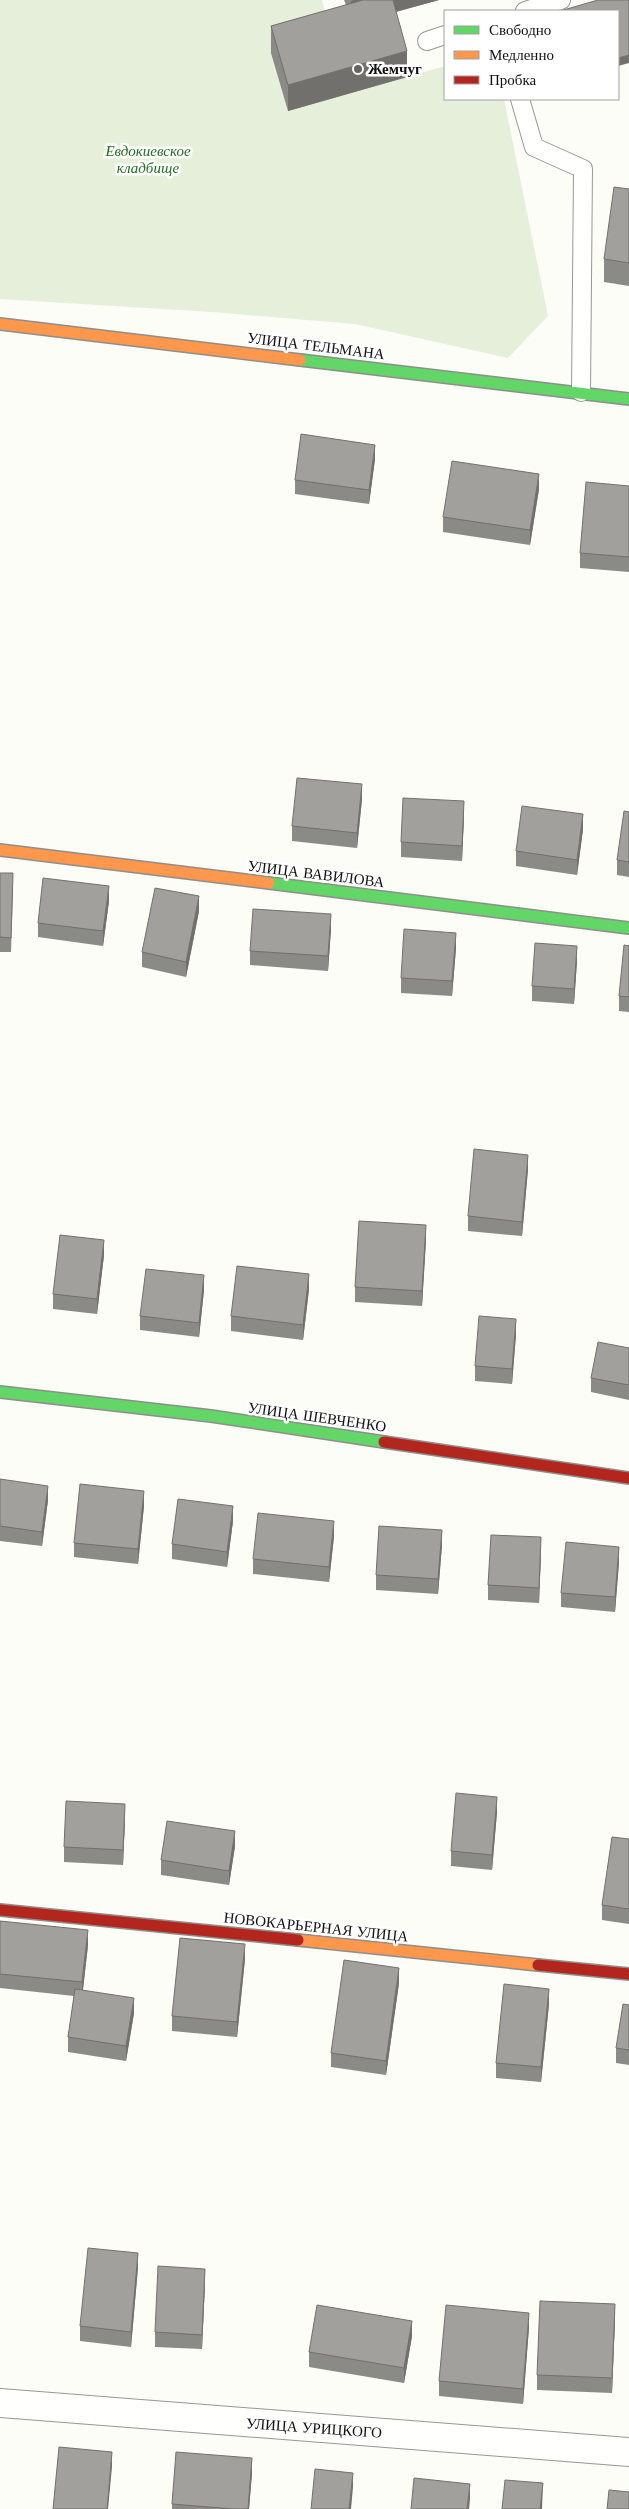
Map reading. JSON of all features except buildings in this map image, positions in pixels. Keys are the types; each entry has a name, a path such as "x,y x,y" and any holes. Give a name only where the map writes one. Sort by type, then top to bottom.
{"street":[{"name":"УЛИЦА ТЕЛЬМАНА","path":"0,324 629,399"},
{"name":"УЛИЦА ВАВИЛОВА","path":"0,850 629,928"},
{"name":"УЛИЦА ШЕВЧЕНКО","path":"0,1392 211,1416 629,1478"},
{"name":"НОВОКАРЬЕРНАЯ УЛИЦА","path":"0,1910 629,1974"},
{"name":"УЛИЦА УРИЦКОГО","path":"0,2403 629,2452"}],"lane":[{"path":"528,10 561,0"},
{"path":"427,41 444,35"},
{"path":"520,100 534,147 583,170 581,392"}],"green space":[{"name":"Евдокиевское кладбище","path":"0,0 322,0 331,36 288,111 444,66 444,100 504,100 548,316 508,358 355,324 212,312 0,299"}],"traffic: fast":[{"path":"300,360 629,399"},
{"path":"269,883 629,928"},
{"path":"0,1392 211,1416 384,1442"}],"traffic: slow":[{"path":"0,324 300,360"},
{"path":"0,850 269,883"},
{"path":"298,1940 538,1965"}],"traffic: jam":[{"path":"384,1442 629,1478"},
{"path":"0,1910 298,1940"},
{"path":"538,1965 629,1974"}],"place":[{"name":"Жемчуг","path":"358,69"}]}
